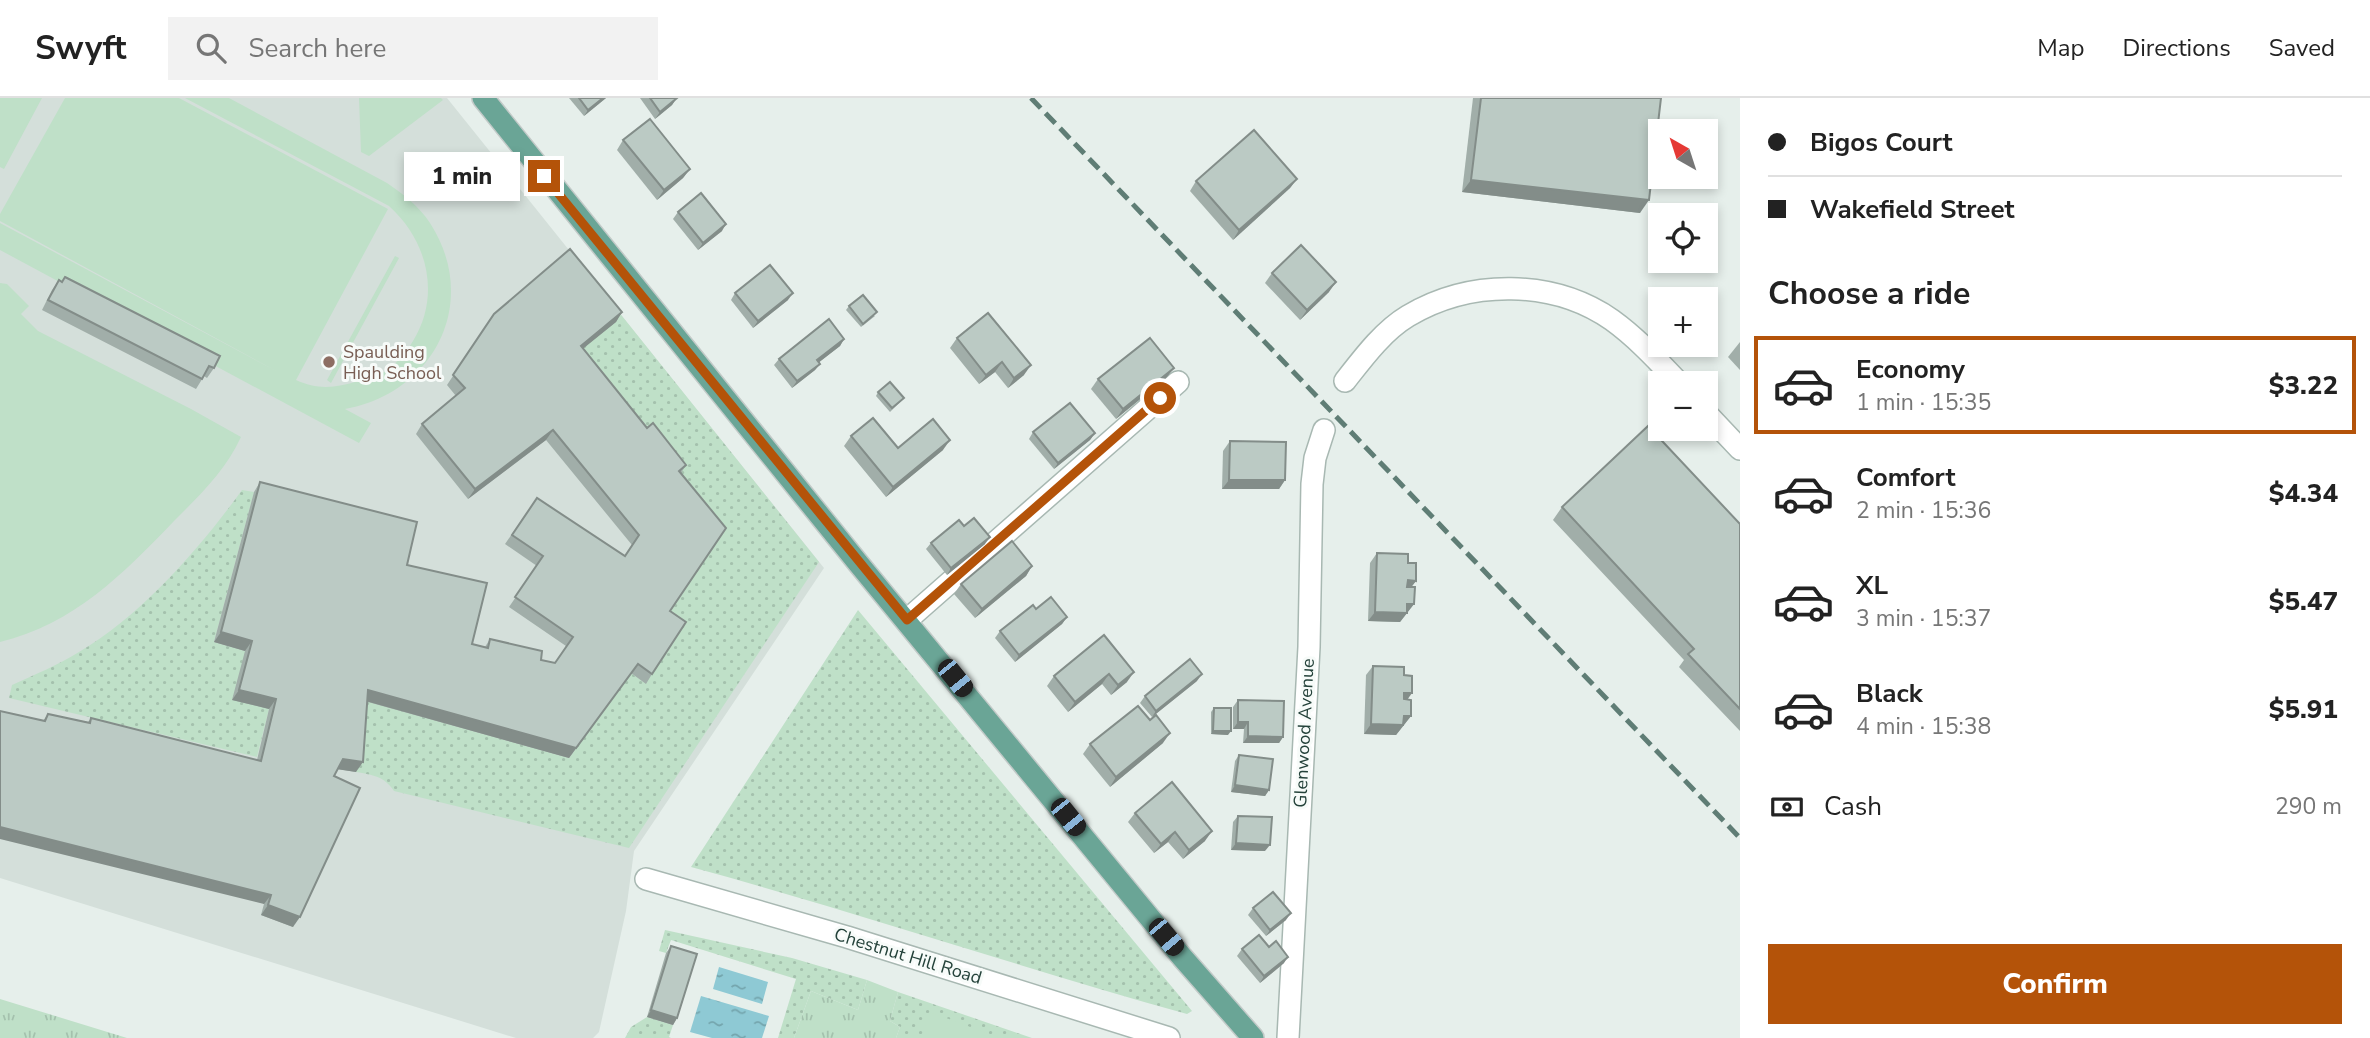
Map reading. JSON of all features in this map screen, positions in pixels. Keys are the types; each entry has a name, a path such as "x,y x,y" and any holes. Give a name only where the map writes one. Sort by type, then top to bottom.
{"main road":[{"path":"482,98 858,563 1174,947 1253,1038"}],"street":[{"path":"1345,381 1367,353 1407,317 1438,301 1488,289 1514,289 1564,297 1600,313 1632,335 1667,371"},
{"path":"907,620 1178,383"},
{"path":"1718,426 1740,449"},
{"name":"Glenwood Avenue","path":"1288,1038 1309,647 1312,484 1315,458 1324,430"},
{"name":"Chestnut Hill Road","path":"646,879 847,937 1157,1036"}],"shaded area":[{"name":"Spaulding High School","path":"0,98 447,98 824,568 634,851 626,911 599,1032 593,1038 516,1038 0,878"}],"green space":[{"path":"0,98 42,98 4,169 0,167"},
{"path":"65,98 179,98 388,209 296,380 304,383 319,387 334,386 372,378 389,369 402,356 422,324 427,306 426,270 421,252 402,220 389,206 185,98 229,98 387,183 421,211 445,253 451,283 449,312 440,340 424,364 403,384 376,400 345,409 371,423 359,443 0,250 0,223 278,372 0,221 0,214"},
{"path":"359,98 443,100 369,156 361,152"},
{"path":"570,251 819,562 629,848 394,791 382,779 356,772 362,700 569,758 631,673 645,683 664,621 574,356"},
{"path":"395,256 399,258 331,383 327,380"},
{"path":"0,283 7,284 29,306 21,314 38,331 241,437 228,461 211,482 116,578 96,595 51,623 0,642"},
{"path":"242,490 254,492 214,642 245,651 269,709 257,757 9,698 12,685 79,652 147,600 208,535"},
{"path":"858,610 1192,1011 1187,1014 691,867"},
{"path":"665,930 792,958 867,980 858,1010 811,991 794,1038 778,1038 796,979 671,940 666,953 659,951"},
{"path":"867,980 898,992 890,1021 900,1027 896,1038 794,1038 811,991 858,1010"},
{"path":"898,992 1032,1038 896,1038 900,1027 890,1021"},
{"path":"0,999 127,1038 0,1038"},
{"path":"930,1012 1000,1038 921,1038"},
{"path":"647,1017 673,1025 669,1037 671,1038 625,1038 631,1027"}],"water":[{"path":"719,967 768,982 762,1004 713,989"},
{"path":"701,996 769,1016 762,1038 712,1038 690,1032"}],"building":[{"path":"579,98 603,98 588,110"},
{"path":"650,98 677,98 660,112"},
{"path":"1481,98 1661,98 1659,119 1648,119 1649,200 1471,180"},
{"path":"650,119 690,169 664,190 623,140"},
{"path":"1254,130 1297,179 1239,230 1196,181"},
{"path":"701,193 726,224 703,243 678,212"},
{"path":"1301,245 1336,282 1307,310 1272,273"},
{"path":"570,249 622,312 581,346 647,428 653,423 686,465 679,471 726,528 670,611 686,622 652,674 638,664 576,748 368,690 363,762 343,759 334,776 360,788 300,917 268,905 271,895 0,827 0,711 45,721 48,714 90,723 91,718 261,761 276,699 239,690 252,641 221,632 260,482 417,522 407,565 487,583 472,644 488,648 490,639 542,651 541,660 555,663 573,637 515,597 543,556 512,535 537,498 625,556 639,535 553,430 475,489 422,424 465,388 453,375 494,314"},
{"path":"770,265 793,293 758,321 735,293"},
{"path":"65,277 220,356 214,368 209,366 202,379 48,300 59,280 62,282"},
{"path":"863,295 877,312 863,324 849,306"},
{"path":"988,313 1031,365 1014,378 1002,362 986,375 957,338"},
{"path":"829,319 844,339 817,360 820,364 797,381 779,359"},
{"path":"1150,338 1174,368 1123,409 1098,379"},
{"path":"890,382 904,398 892,408 878,392"},
{"path":"1070,403 1095,433 1058,463 1033,432"},
{"path":"873,418 898,448 933,419 950,440 893,487 851,436"},
{"path":"1648,426 1648,441 1662,441 1740,524 1740,709 1688,654 1694,649 1562,507"},
{"path":"1230,441 1286,442 1285,480 1229,480"},
{"path":"974,518 990,537 951,568 931,543 959,520 964,526"},
{"path":"1012,541 1032,566 982,609 961,584"},
{"path":"1377,553 1408,554 1408,563 1416,563 1416,581 1408,580 1407,587 1415,587 1414,604 1407,604 1407,613 1375,612"},
{"path":"1051,597 1067,617 1019,655 1000,631 1033,605 1036,609"},
{"path":"1104,635 1134,672 1118,685 1109,674 1075,702 1054,676"},
{"path":"1190,659 1202,674 1156,711 1145,696"},
{"path":"1373,666 1404,667 1404,675 1412,676 1412,693 1404,693 1404,699 1411,700 1411,716 1404,716 1403,725 1371,724"},
{"path":"1238,700 1284,701 1283,737 1248,736 1248,722 1238,722"},
{"path":"1138,706 1150,720 1156,715 1170,733 1116,777 1090,744"},
{"path":"1214,708 1231,708 1231,731 1213,731"},
{"path":"1239,755 1273,759 1269,790 1235,785"},
{"path":"1172,782 1212,831 1189,850 1175,832 1161,844 1135,813"},
{"path":"1238,816 1272,817 1270,845 1236,843"},
{"path":"1273,892 1291,913 1270,930 1253,908"},
{"path":"1259,935 1269,947 1276,941 1288,957 1264,976 1242,949"},
{"path":"671,946 697,954 677,1018 651,1010"}],"railway":[{"path":"1031,98 1740,838"}],"place":[{"name":"Spaulding High School","path":"329,362"}],"route":[{"path":"544,176 907,620 1160,398"}]}
